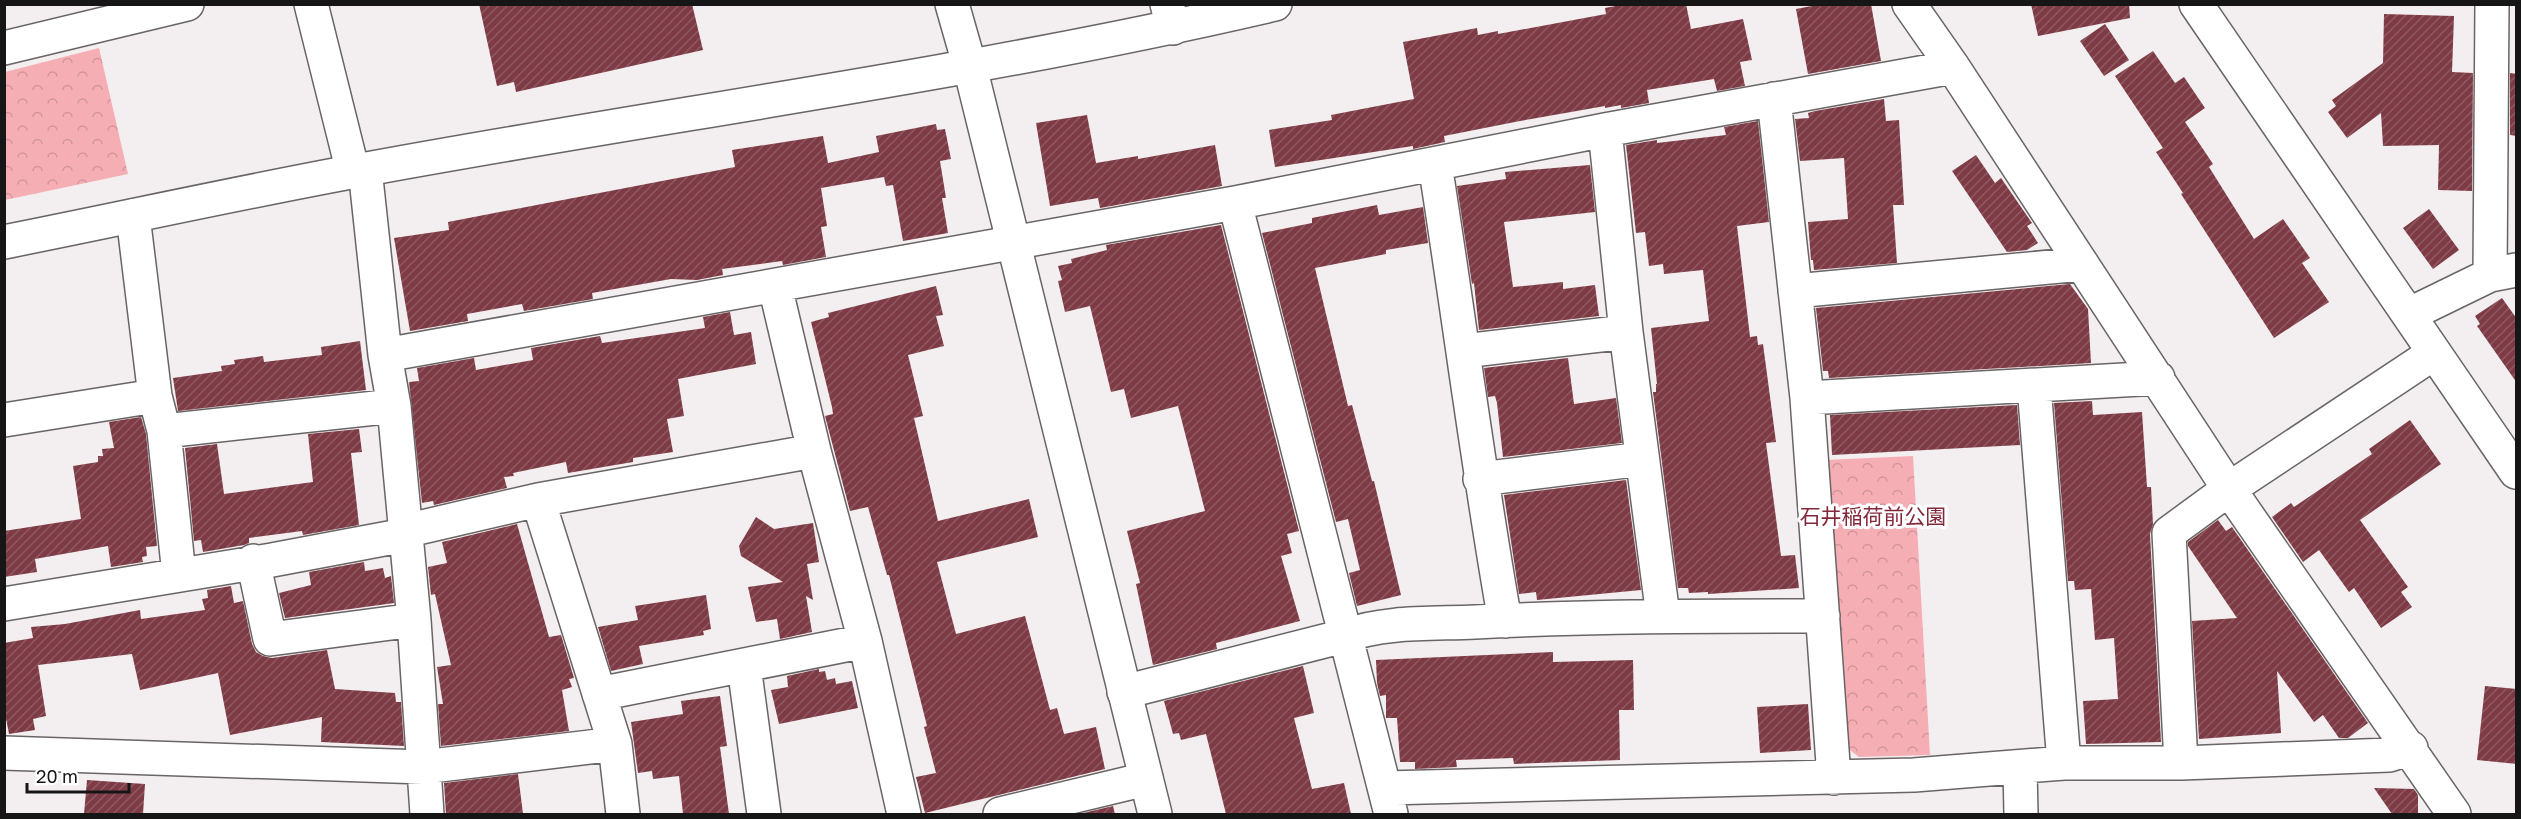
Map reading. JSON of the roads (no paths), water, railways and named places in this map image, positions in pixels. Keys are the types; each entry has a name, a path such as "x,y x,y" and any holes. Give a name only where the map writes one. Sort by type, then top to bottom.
{"street":[{"path":"4,48 187,4"},
{"path":"311,4 359,170 394,406 414,620 427,814"},
{"path":"952,4 1015,243 1155,814"},
{"path":"4,242 359,170 970,67 1170,16 1275,4"},
{"path":"1909,4 1953,67 2229,489 2411,748 2454,814"},
{"path":"2196,4 2517,472"},
{"path":"2410,314 2504,272 2492,4"},
{"path":"386,355 1235,203 1605,130 1953,67"},
{"path":"1774,99 1807,398 1834,778"},
{"path":"1605,130 1626,332 1663,616"},
{"path":"1435,164 1464,351 1480,479 1504,621"},
{"path":"1235,203 1388,801 1914,775 2064,763 2181,763 2389,755 2411,748"},
{"path":"133,216 155,396 164,431 180,575"},
{"path":"1795,291 2082,264"},
{"path":"775,286 814,451 865,641 904,814"},
{"path":"1464,351 1626,332"},
{"path":"2181,763 2169,533 2229,489 2434,353"},
{"path":"1807,398 2158,378"},
{"path":"2034,386 2064,763"},
{"path":"4,420 155,396"},
{"path":"164,431 394,406"},
{"path":"4,604 253,561 272,560 405,533 538,500 814,451"},
{"path":"1480,479 1642,459"},
{"path":"538,500 615,744 623,814"},
{"path":"253,561 270,639 414,620"},
{"path":"1124,692 1344,636 1366,628 1663,616 1823,616"},
{"path":"599,694 865,641"},
{"path":"744,666 764,814"},
{"path":"4,753 423,767 615,744"},
{"path":"2020,768 2021,814"},
{"path":"1000,814 1146,779"}],"park label":[{"name":"石井稲荷前公園","path":"1873,517"}]}
